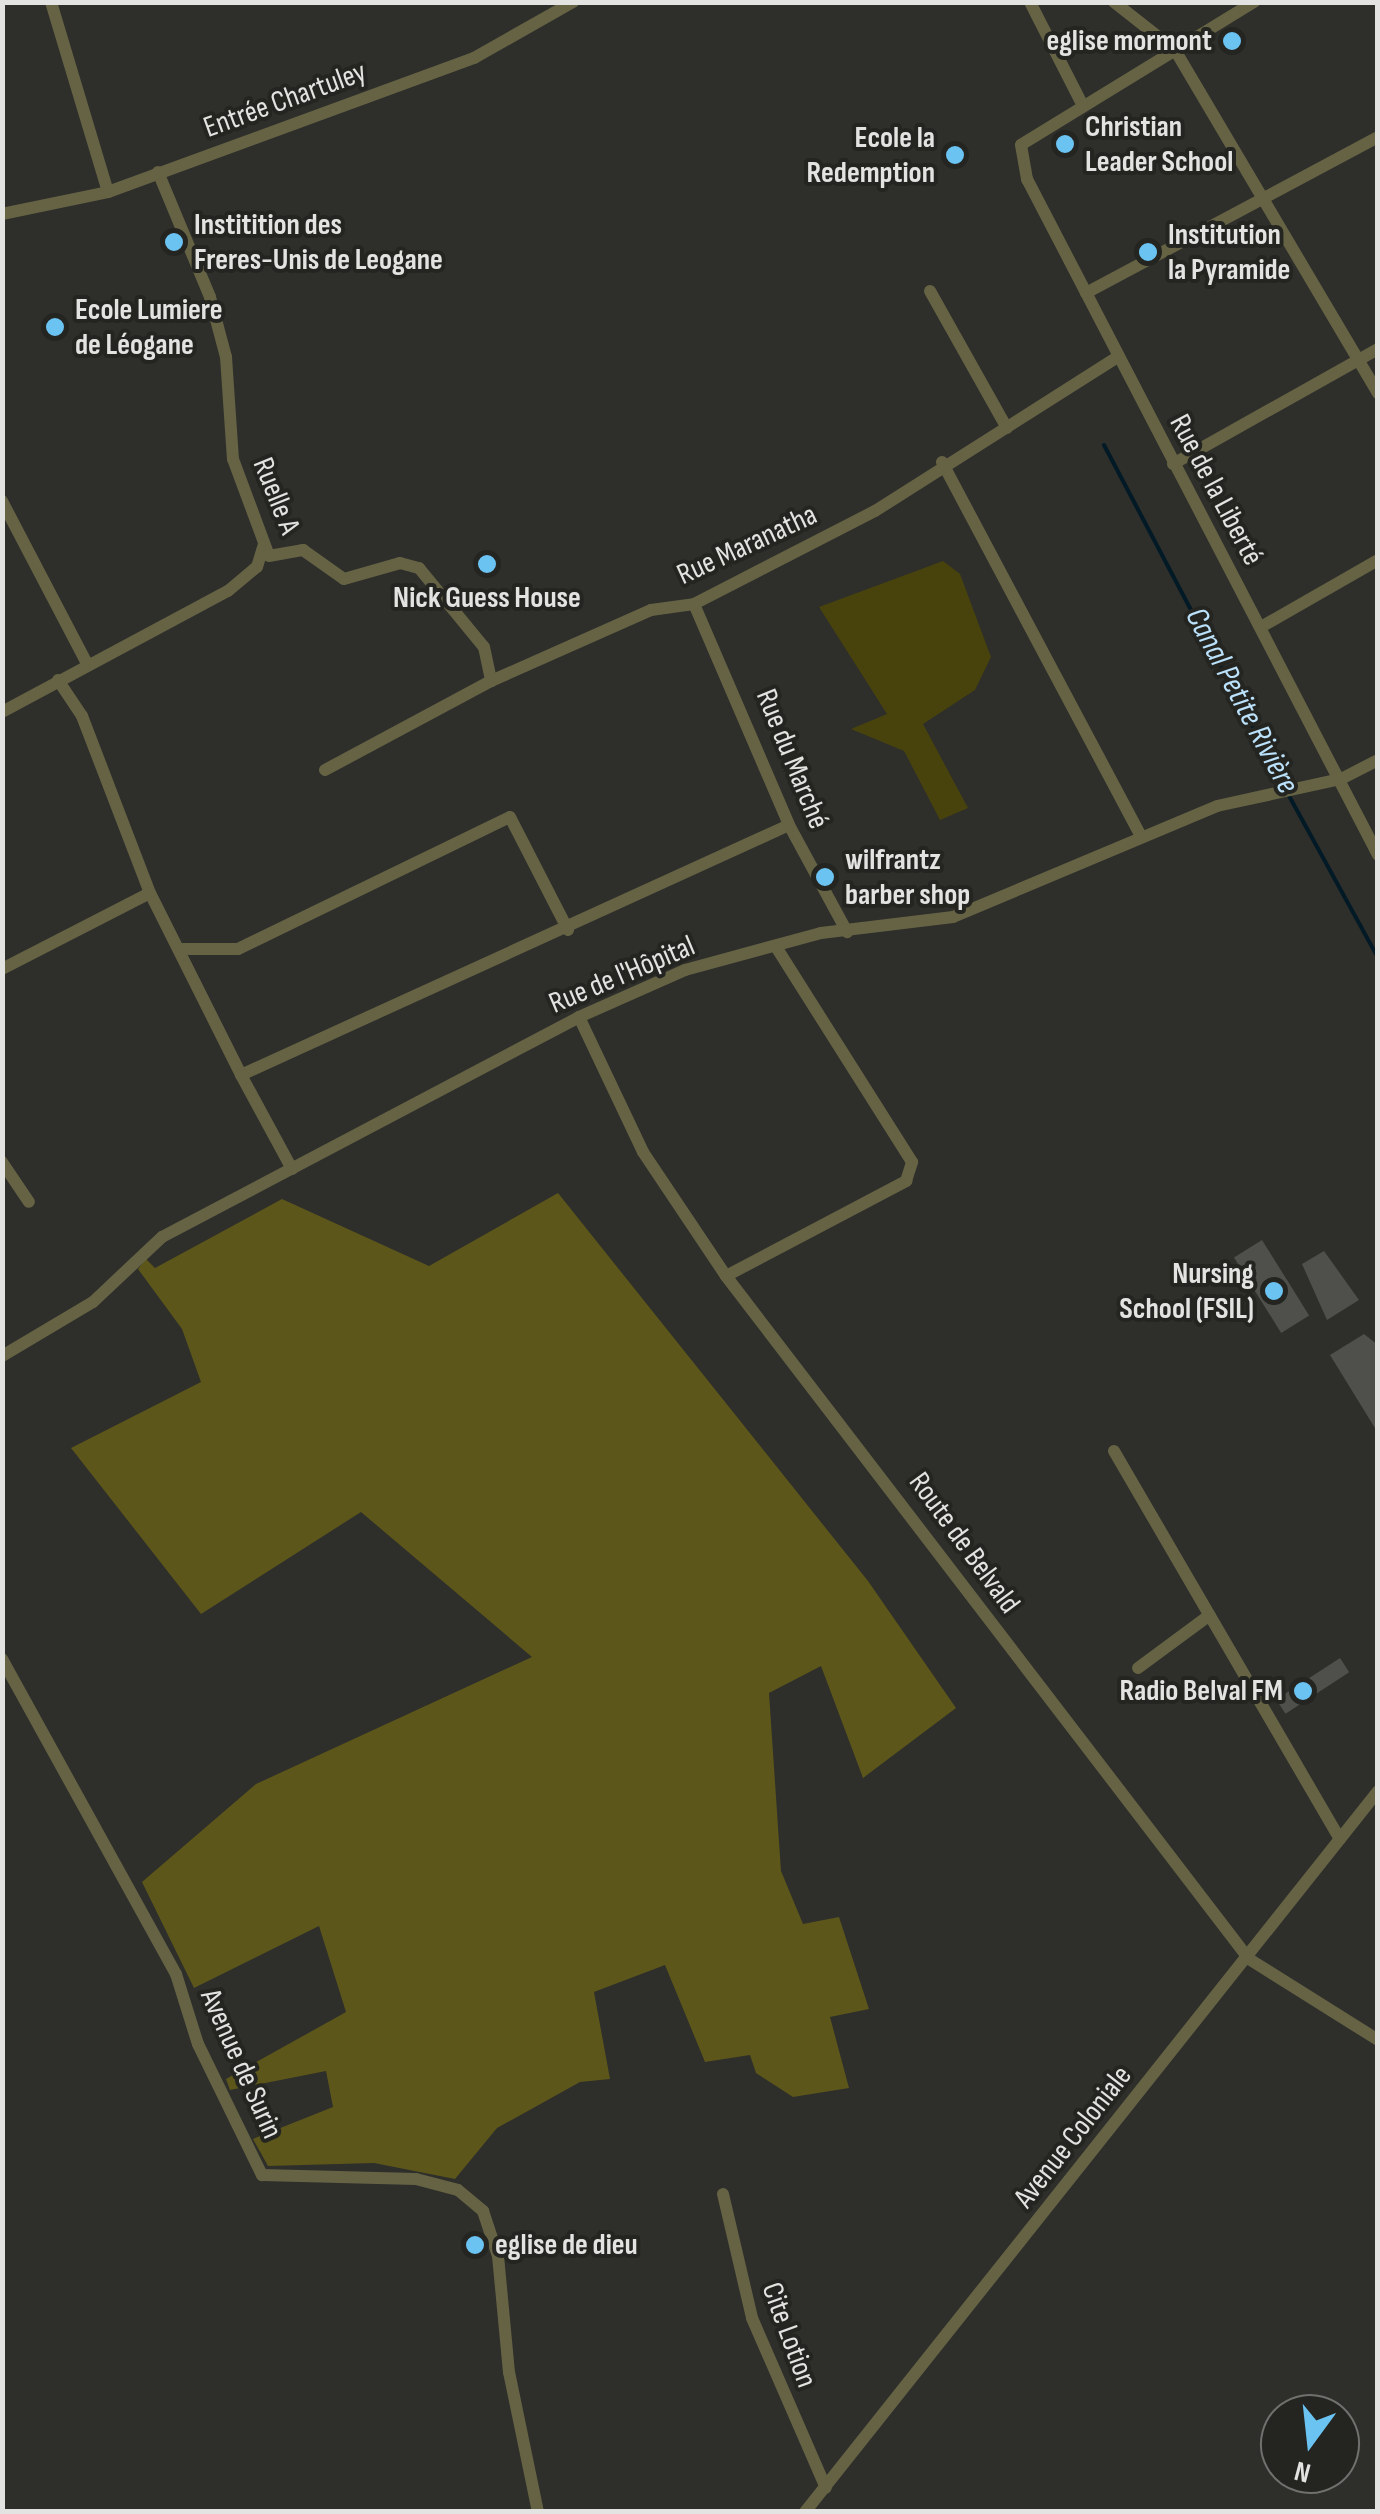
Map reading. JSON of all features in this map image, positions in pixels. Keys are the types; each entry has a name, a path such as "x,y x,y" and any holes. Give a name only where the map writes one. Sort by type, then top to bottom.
{"street":[{"path":"51,2 108,192"},
{"name":"Entrée Chartuley","path":"2,214 108,192 474,58 573,2"},
{"path":"1030,2 1081,102 1254,2"},
{"path":"1114,2 1175,50 1260,200 1378,394"},
{"name":"Rue de la Liberté","path":"1081,102 1020,145 1027,179 1172,464 1342,779 1378,855"},
{"path":"1086,293 1378,137"},
{"name":"Ruelle A","path":"158,172 210,297 226,357 233,459 269,556 303,550 344,580 400,563 419,568 484,647 491,681"},
{"path":"930,291 1007,428"},
{"path":"1172,464 1378,348"},
{"name":"Rue Maranatha","path":"325,770 491,681 651,610 694,604 875,511 942,462 1007,428 1118,357"},
{"path":"942,462 1141,836"},
{"path":"2,501 86,662"},
{"path":"2,712 86,662 228,591 257,567 264,542"},
{"path":"1261,627 1378,560"},
{"name":"Rue du Marché","path":"694,604 789,825 847,932"},
{"path":"58,680 82,716 150,893 183,949 241,1075 292,1169"},
{"name":"Rue de l'Hôpital","path":"2,1356 93,1302 162,1237 578,1017 685,970 847,932 898,928 1009,899 1141,836 1216,806 1342,779 1378,760"},
{"path":"183,949 238,949 510,818 568,930"},
{"path":"241,1075 568,930 789,825"},
{"path":"2,969 150,893"},
{"path":"726,1276 906,1181 912,1162 776,947"},
{"name":"Route de Belvald","path":"578,1017 643,1152 726,1276 1249,1959 1378,2040"},
{"path":"2,1162 29,1202"},
{"path":"1114,1451 1340,1840"},
{"path":"1138,1668 1210,1616"},
{"name":"Avenue de Surin","path":"2,1659 176,1974 198,2044 262,2175 416,2179 458,2190 483,2211 500,2272 508,2372 538,2512"},
{"name":"Avenue Coloniale","path":"804,2512 1249,1959 1378,1791"},
{"name":"Cite Lotion","path":"723,2194 752,2318 826,2488"}],"shaded area":[{"path":"943,561 960,574 991,657 975,690 923,724 968,808 940,820 904,751 851,729 887,714 819,607"},
{"path":"558,1193 868,1581 956,1708 863,1778 821,1666 769,1693 781,1871 803,1924 839,1917 869,2009 830,2017 849,2088 793,2097 756,2073 750,2055 705,2062 665,1965 594,1992 610,2079 580,2082 497,2128 455,2179 374,2163 268,2166 253,2139 333,2107 326,2071 230,2090 226,2079 346,2012 319,1926 194,1988 142,1882 256,1784 532,1657 361,1512 201,1614 71,1448 201,1382 182,1329 138,1269 146,1259 155,1268 282,1199 429,1266"}],"building":[{"path":"1262,1240 1309,1315 1281,1333 1234,1257"},
{"path":"1324,1251 1359,1300 1327,1320 1302,1264"},
{"path":"1364,1334 1378,1345 1378,1433 1330,1355"},
{"name":"Radio Belval FM","path":"1340,1658 1349,1672 1286,1714 1276,1699"}],"waterway":[{"name":"Canal Petite Rivière","path":"1104,445 1284,786"},
{"name":"Canal Petite Rivière","path":"1288,794 1378,958"}],"place":[{"name":"eglise mormont","path":"1232,41"},
{"name":"Christian Leader School","path":"1065,144"},
{"name":"Ecole la Redemption","path":"955,155"},
{"name":"Institition des Freres-Unis de Leogane","path":"174,242"},
{"name":"Institution la Pyramide","path":"1148,252"},
{"name":"Ecole Lumiere de Léogane","path":"55,327"},
{"name":"Nick Guess House","path":"487,564"},
{"name":"wilfrantz barber shop","path":"825,877"},
{"name":"Nursing School (FSIL)","path":"1274,1291"},
{"name":"Radio Belval FM","path":"1303,1691"},
{"name":"eglise de dieu","path":"475,2245"}]}
